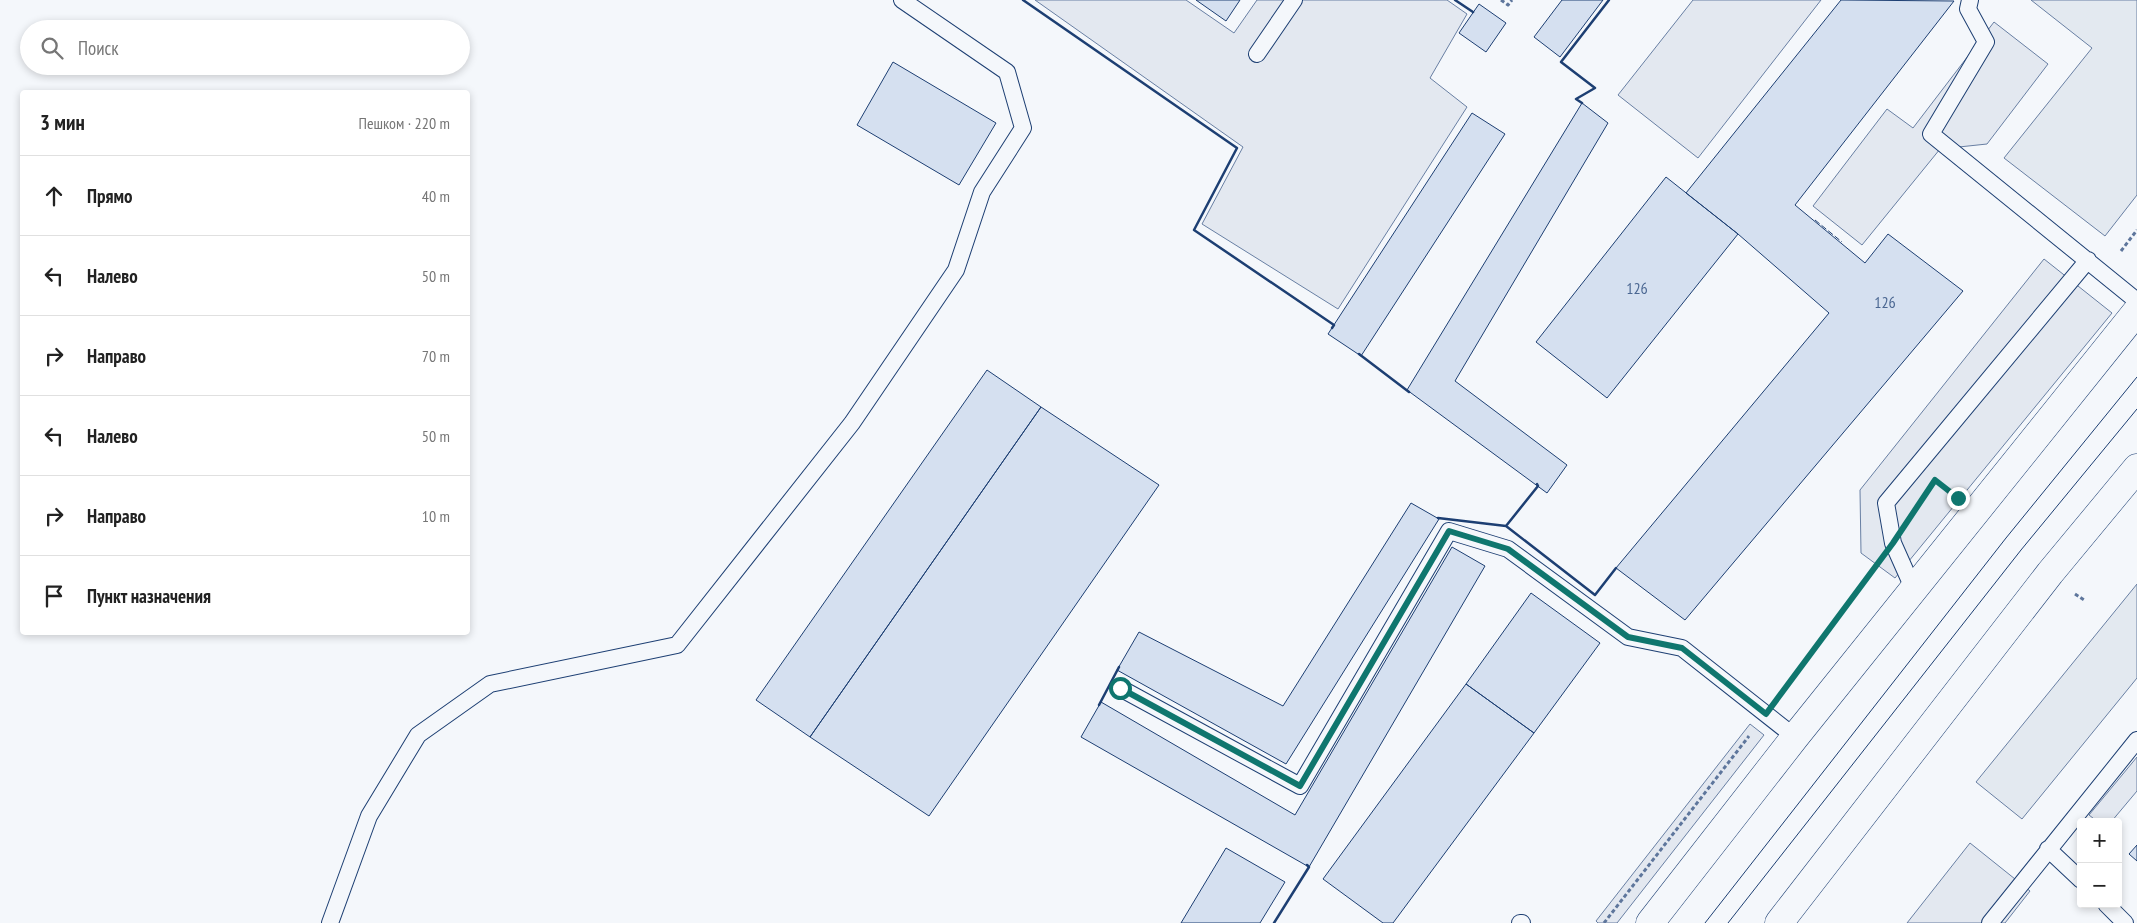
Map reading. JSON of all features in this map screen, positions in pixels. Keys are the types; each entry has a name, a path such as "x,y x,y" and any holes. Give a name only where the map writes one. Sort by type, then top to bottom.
{"highway":[{"path":"1650,923 1913,588 2137,311"},
{"path":"1779,923 2045,580 2137,468"}],"lane":[{"path":"330,923 368,816 418,735 490,684 677,645 852,423 956,270 982,192 1023,128 1007,72 902,0"},
{"path":"1258,54 1294,0"},
{"path":"1970,0 1968,8 1986,42 1930,134 2137,301"},
{"path":"1913,588 1893,543 1886,503 2088,260"},
{"path":"1120,688 1300,786 1449,531 1508,549 1628,637 1682,648 1795,737"},
{"path":"1990,923 2137,740"},
{"path":"2048,849 2077,876"},
{"path":"2110,908 2125,923"}],"path":[{"path":"1501,0 1508,5 1512,0"},
{"path":"2104,273 2137,230"},
{"path":"1942,472 1935,480 1958,498"},
{"path":"1604,923 1766,714 1893,543"},
{"path":"2075,594 2084,600"}],"shaded area":[{"path":"1035,0 1186,0 1234,33 1257,0 1447,0 1467,14 1430,78 1467,107 1338,309 1202,224 1243,147"},
{"path":"1693,0 1821,0 1698,158 1618,95"},
{"path":"2031,0 2137,0 2137,195 2105,236 2004,158 2092,48"},
{"path":"1994,22 2048,64 1987,144 1940,149 1862,245 1813,206 1887,109 1913,128"},
{"path":"2044,259 2112,313 1895,578 1861,553 1860,490"},
{"path":"2137,584 2137,678 2022,819 1976,782"},
{"path":"1750,724 1764,735 1617,923 1598,923 1596,921"},
{"path":"2137,757 2137,791 2114,818 2093,818 2089,815"},
{"path":"1970,843 2030,891 2005,923 1907,923"}],"building":[{"path":"1196,0 1240,0 1226,21"},
{"path":"1562,0 1603,0 1560,57 1534,37"},
{"path":"1841,0 1954,1 1795,205 1865,263 1888,234 1963,291 1685,620 1616,568 1829,313 1738,234 1686,193"},
{"path":"1479,4 1506,23 1486,52 1459,33"},
{"path":"893,62 996,123 959,185 857,125"},
{"path":"1582,103 1608,123 1455,381 1567,465 1547,493 1407,390"},
{"path":"1472,113 1505,134 1361,356 1328,334"},
{"path":"1666,177 1738,234 1607,398 1536,342"},
{"path":"987,370 1041,407 810,737 756,700"},
{"path":"1041,407 1159,485 929,816 810,737"},
{"path":"1411,503 1439,519 1286,764 1117,670 1139,632 1283,706"},
{"path":"1452,547 1485,566 1309,867 1081,737 1101,702 1295,815"},
{"path":"1531,593 1600,643 1534,733 1466,684"},
{"path":"1466,684 1534,733 1393,923 1383,923 1323,879"},
{"path":"2137,845 2137,861 2129,854"},
{"path":"1226,848 1285,882 1260,923 1181,923"}],"tram line":[{"path":"1705,923 2006,538 2137,377"},
{"path":"1728,923 2021,550 2137,409"}],"fence":[{"path":"1815,220 1842,242"}],"wall":[{"path":"1023,0 1237,148 1194,230 1334,325 1332,328"},
{"path":"1455,0 1473,12"},
{"path":"1582,103 1576,99 1595,88 1561,62 1609,0"},
{"path":"1359,354 1409,392"},
{"path":"1438,518 1506,526 1538,486 1537,484"},
{"path":"1506,526 1595,595 1616,568"},
{"path":"1099,705 1119,667"},
{"path":"1274,923 1309,867 1307,865"}],"route":[{"path":"1120,688 1300,786 1449,531 1508,549 1628,637 1682,648 1766,714 1893,543 1935,480 1958,498"}]}
